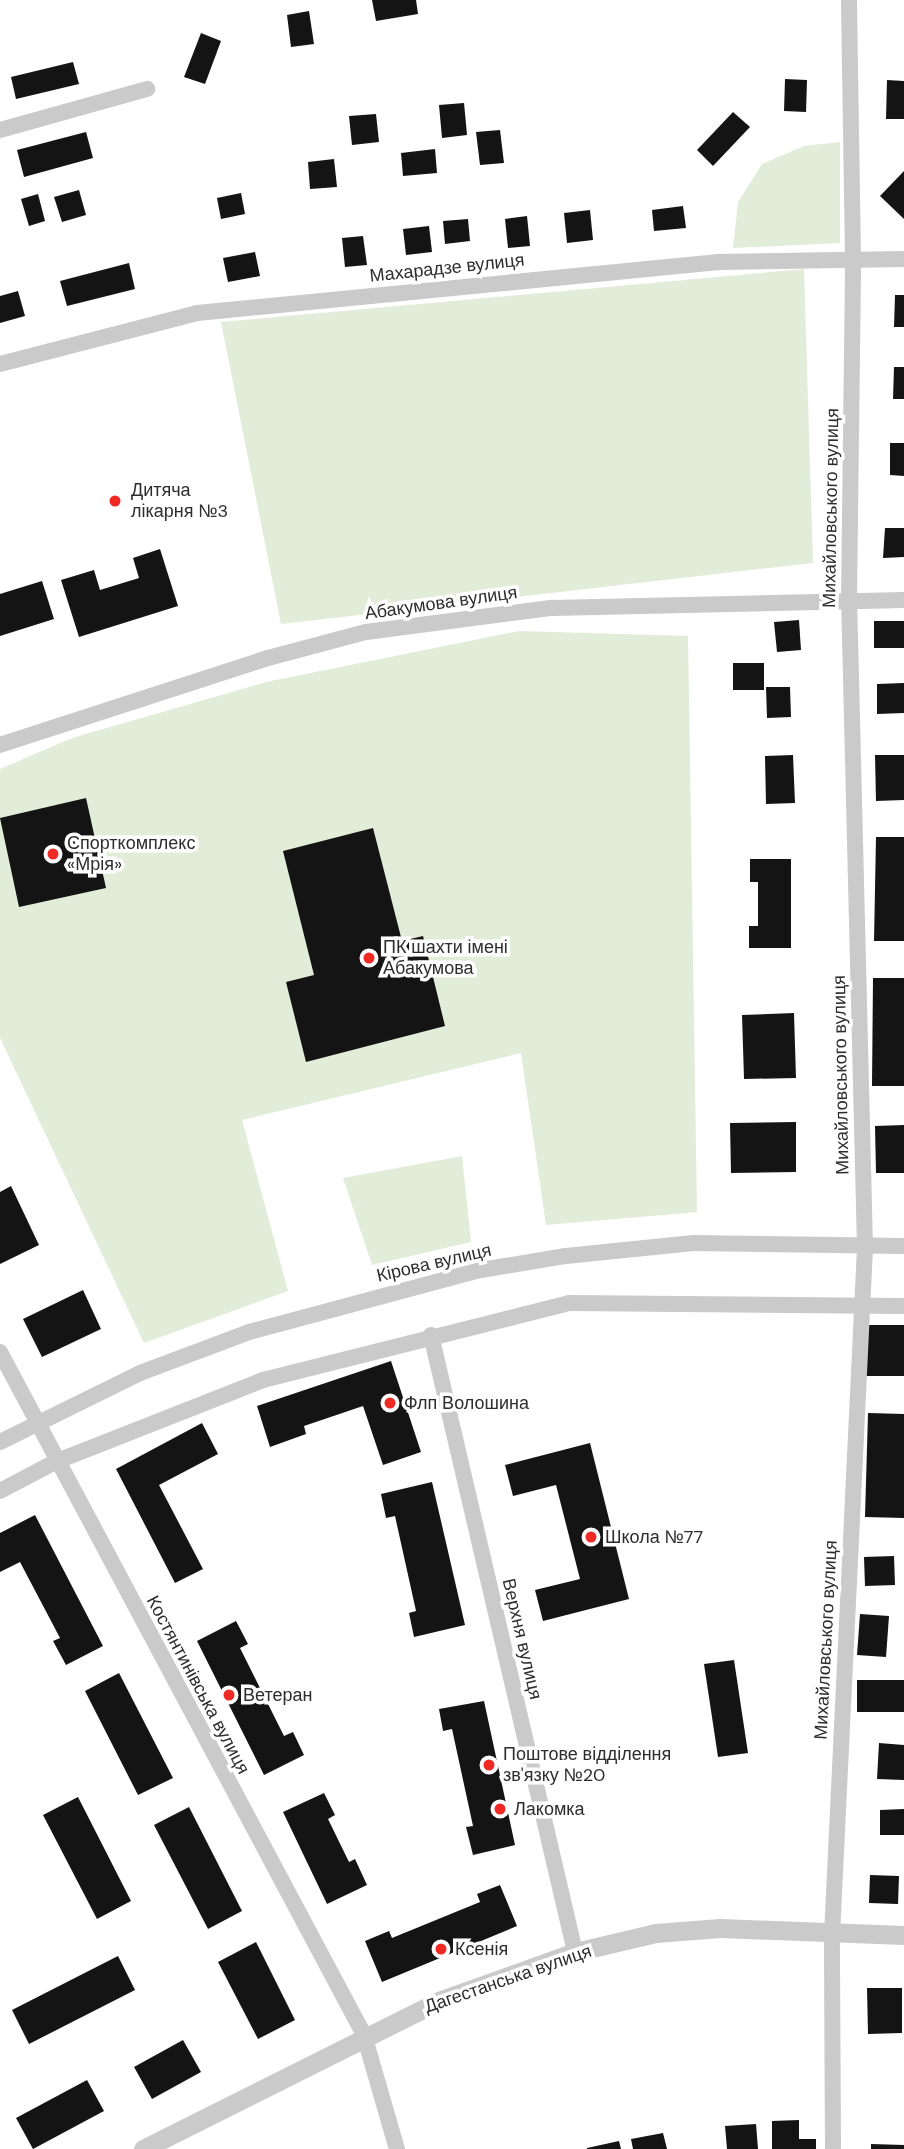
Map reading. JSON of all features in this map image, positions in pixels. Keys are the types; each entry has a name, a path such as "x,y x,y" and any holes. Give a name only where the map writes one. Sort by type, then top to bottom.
{"street":[{"name":"Михайловського вулиця","path":"833,2149 832,1935 864,1247 849,599 853,258 849,0"},
{"path":"0,130 146,89"},
{"name":"Махарадзе вулиця","path":"0,364 197,313 719,262 904,259"},
{"name":"Абакумова вулиця","path":"0,745 268,658 366,632 552,608 849,599 904,600"},
{"name":"Кірова вулиця","path":"0,1442 140,1373 249,1332 481,1270 566,1256 693,1243 904,1246"},
{"path":"0,1490 55,1462 263,1380 431,1335 569,1303 904,1306"},
{"name":"Верхня вулиця","path":"431,1335 575,1952"},
{"name":"Костянтинівська вулиця","path":"0,1352 55,1462 365,2035 397,2149"},
{"name":"Дагестанська вулиця","path":"143,2149 365,2035 436,2002 575,1952 656,1933 720,1928 832,1935 904,1935"}],"green space":[{"path":"840,142 840,243 733,248 738,202 762,164 804,146"},
{"path":"804,269 813,563 281,624 221,322"},
{"path":"519,631 688,636 697,1212 546,1225 521,1053 242,1120 288,1291 144,1343 0,1038 0,769 72,738 266,682"},
{"path":"462,1156 471,1242 372,1265 343,1178"}],"building":[{"path":"372,0 416,0 418,14 376,21"},
{"path":"309,11 314,44 291,47 287,15"},
{"path":"201,33 221,41 205,84 184,77"},
{"path":"73,62 79,84 16,99 11,77"},
{"path":"785,79 807,80 806,112 784,111"},
{"path":"887,80 904,81 904,119 886,119"},
{"path":"464,103 467,135 442,138 439,105"},
{"path":"733,112 750,127 713,166 697,150"},
{"path":"376,114 379,142 352,145 349,116"},
{"path":"500,130 504,163 480,165 476,132"},
{"path":"86,132 93,158 24,177 17,150"},
{"path":"435,149 437,173 403,176 401,153"},
{"path":"334,159 337,187 310,189 308,162"},
{"path":"904,171 904,219 880,196"},
{"path":"79,190 86,215 62,222 54,197"},
{"path":"241,193 245,214 221,219 217,198"},
{"path":"38,194 45,221 29,226 21,199"},
{"path":"683,206 686,228 654,231 652,210"},
{"path":"590,210 593,240 567,243 564,213"},
{"path":"527,216 530,246 508,248 505,219"},
{"path":"468,219 470,241 445,244 443,221"},
{"path":"429,226 432,252 406,255 403,229"},
{"path":"363,236 367,265 345,267 342,238"},
{"path":"255,252 260,276 228,282 223,258"},
{"path":"129,263 135,289 67,306 60,281"},
{"path":"18,291 25,316 0,323 0,296"},
{"path":"895,295 904,295 904,327 894,327"},
{"path":"894,367 904,367 904,399 893,399"},
{"path":"890,443 904,443 904,476 890,475"},
{"path":"885,528 904,528 904,557 883,558"},
{"path":"160,549 178,606 79,637 61,580 94,570 100,590 139,578 133,558"},
{"path":"42,581 54,619 0,636 0,594"},
{"path":"799,620 801,650 777,652 774,622"},
{"path":"874,621 904,621 904,648 874,648"},
{"path":"733,663 764,663 764,690 733,690"},
{"path":"904,683 904,713 877,714 877,684"},
{"path":"766,687 790,687 791,717 767,718"},
{"path":"793,755 795,803 766,804 765,756"},
{"path":"875,755 904,755 904,800 876,801"},
{"name":"Спорткомплекс «Мрія»","path":"86,798 106,888 19,907 0,818"},
{"name":"ПК шахти імені Абакумова","path":"373,828 402,941 423,936 445,1026 306,1062 286,982 314,975 283,851"},
{"path":"876,837 904,837 904,941 874,941"},
{"path":"750,859 791,859 791,948 749,948 749,926 758,926 758,882 750,882"},
{"path":"873,978 904,978 904,1086 872,1086"},
{"path":"794,1013 796,1078 744,1079 742,1015"},
{"path":"796,1122 796,1172 731,1173 730,1123"},
{"path":"904,1125 904,1173 876,1173 875,1126"},
{"path":"11,1186 39,1245 0,1264 0,1192"},
{"path":"83,1290 101,1329 42,1357 23,1319"},
{"path":"867,1325 904,1325 904,1376 866,1376"},
{"path":"391,1361 421,1452 383,1465 363,1406 304,1426 306,1434 270,1447 257,1406"},
{"path":"868,1413 904,1414 904,1518 865,1517"},
{"path":"202,1423 218,1454 159,1485 203,1569 175,1583 116,1469"},
{"name":"Школа №77","path":"590,1443 629,1599 543,1621 535,1590 580,1579 556,1485 513,1496 505,1465"},
{"path":"432,1482 465,1625 414,1637 409,1613 416,1611 395,1516 386,1518 381,1494"},
{"path":"35,1515 103,1646 66,1665 53,1641 60,1638 20,1562 0,1572 0,1533"},
{"path":"894,1556 895,1585 865,1586 864,1557"},
{"path":"860,1614 889,1616 886,1657 857,1655"},
{"path":"236,1621 248,1644 240,1648 284,1736 293,1732 304,1755 264,1775 197,1641"},
{"path":"734,1660 748,1753 718,1757 704,1664"},
{"path":"119,1673 173,1778 138,1795 85,1691"},
{"path":"857,1680 904,1680 904,1712 857,1712"},
{"path":"484,1701 515,1845 473,1855 466,1827 473,1826 452,1729 443,1731 439,1709"},
{"path":"879,1743 904,1745 904,1780 877,1779"},
{"path":"324,1793 335,1815 328,1819 349,1862 355,1859 367,1885 327,1904 283,1812"},
{"path":"78,1797 131,1901 97,1919 43,1815"},
{"path":"189,1807 242,1911 208,1929 154,1825"},
{"path":"904,1809 904,1835 880,1835 880,1810"},
{"path":"870,1875 899,1876 898,1904 869,1903"},
{"path":"500,1885 517,1926 382,1982 365,1941 389,1931 392,1938 480,1902 477,1894"},
{"path":"256,1942 295,2020 258,2039 218,1962"},
{"path":"118,1956 135,1990 29,2044 12,2010"},
{"path":"867,1988 902,1988 902,2033 868,2034"},
{"path":"183,2040 201,2072 152,2099 134,2067"},
{"path":"87,2080 104,2111 33,2149 16,2118"},
{"path":"799,2120 799,2139 816,2139 816,2149 772,2149 772,2121"},
{"path":"756,2124 758,2149 727,2149 725,2126"},
{"path":"663,2133 667,2149 633,2149 631,2139"},
{"path":"619,2141 621,2149 587,2149 587,2148"},
{"path":"871,2144 904,2145 904,2149 871,2149"}],"place":[{"name":"Дитяча лікарня №3","path":"115,501"},
{"name":"Спорткомплекс «Мрія»","path":"53,854"},
{"name":"ПК шахти імені Абакумова","path":"369,958"},
{"name":"Флп Волошина","path":"390,1403"},
{"name":"Школа №77","path":"591,1537"},
{"name":"Ветеран","path":"229,1695"},
{"name":"Поштове відділення зв'язку №20","path":"489,1765"},
{"name":"Лакомка","path":"500,1809"},
{"name":"Ксенія","path":"441,1949"}]}
